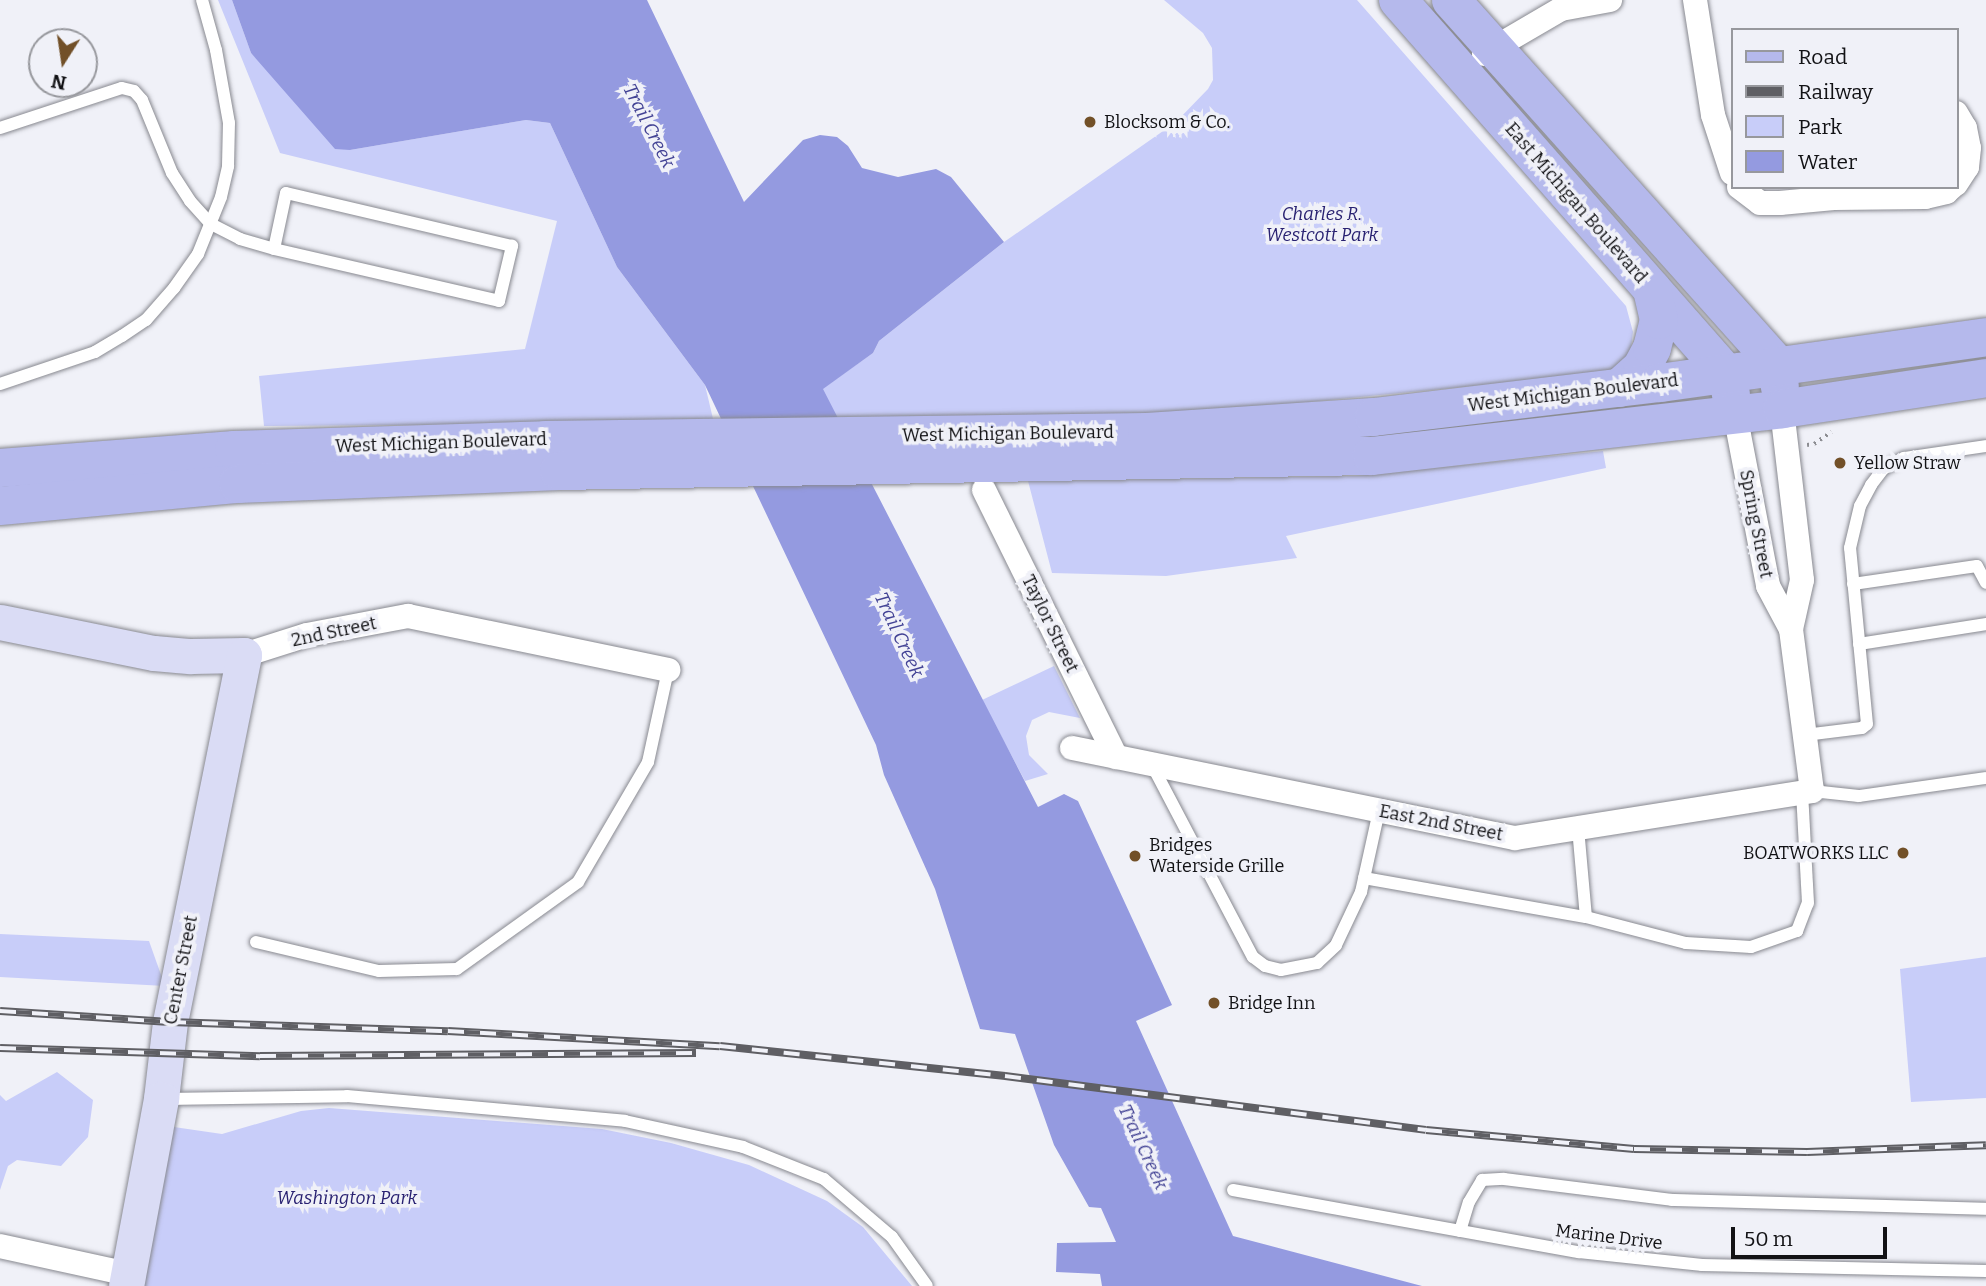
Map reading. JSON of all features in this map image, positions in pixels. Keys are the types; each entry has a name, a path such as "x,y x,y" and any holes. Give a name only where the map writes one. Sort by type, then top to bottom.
{"main road":[{"name":"East Michigan Boulevard","path":"1398,0 1727,374"},
{"path":"1451,0 1778,366 1782,409"},
{"path":"1619,388 1642,367 1652,348 1659,320 1652,289"},
{"path":"1778,366 1986,337"},
{"name":"West Michigan Boulevard","path":"1154,446 1778,366"},
{"path":"1727,374 1735,414 1986,378"},
{"name":"West Michigan Boulevard","path":"0,468 234,450 552,455 1154,446 1372,456 1735,414"},
{"name":"West Michigan Boulevard","path":"0,506 552,455"}],"street":[{"path":"1461,73 1492,47 1561,9 1610,0"},
{"path":"1695,0 1730,161"},
{"path":"1958,116 1965,128 1969,148 1968,167 1958,181"},
{"path":"1742,189 1760,203 1780,204 1834,198 1925,197 1950,189"},
{"name":"Spring Street","path":"1782,409 1802,580 1791,629 1805,735 1807,792"},
{"name":"Spring Street","path":"1735,414 1768,586 1791,629"},
{"name":"Taylor Street","path":"984,490 1116,757"},
{"name":"2nd Street","path":"0,622 154,653 244,656 307,635 408,616 668,670"},
{"name":"Center Street","path":"127,1280 161,1099 170,1022 244,656"},
{"name":"East 2nd Street","path":"1072,748 1515,838 1807,792"},
{"path":"0,1246 127,1280"}],"lane":[{"path":"0,384 95,352 146,320 198,254 212,225 228,166 229,123 216,50 202,0"},
{"path":"0,128 122,88 134,91 142,100 172,173 190,201 212,225 240,239 274,249 499,301 512,246 286,193 274,249"},
{"path":"1805,735 1862,728 1867,724 1850,548 1855,524 1871,485 1883,469 1904,458 1986,446"},
{"path":"1853,584 1977,566 1986,583"},
{"path":"1859,645 1986,624"},
{"path":"256,942 379,971 457,969 578,882 648,762 668,670"},
{"path":"1152,764 1253,957 1265,966 1281,970 1298,969 1317,963 1336,944 1349,923 1364,878 1379,810"},
{"path":"1364,878 1586,917 1686,943 1751,947 1797,931 1808,904 1807,792 1859,796 1986,778"},
{"path":"1578,828 1586,917"},
{"path":"161,1099 347,1096 625,1121 743,1147 824,1180 892,1237 927,1286"},
{"path":"1460,1231 1469,1202 1482,1180 1504,1179 1672,1200 1986,1209"},
{"name":"Marine Drive","path":"1233,1190 1579,1252 1702,1265 1986,1271"}],"green space":[{"path":"218,0 232,0 251,53 350,150 526,120 550,123 617,267 705,385 714,423 264,426 259,376 525,349 557,221 280,153"},
{"name":"Charles R. Westcott Park","path":"1164,0 1357,0 1626,306 1633,332 1631,348 1625,359 1615,368 1595,374 1195,413 838,421 822,389 873,353 879,341 1004,242 1176,122 1208,89 1213,80 1212,48 1203,33"},
{"path":"1603,451 1606,468 1286,536 1297,558 1166,576 1052,573 1028,481 1355,476"},
{"path":"1054,666 1080,718 1049,712 1032,720 1026,736 1029,755 1048,774 1025,781 982,700"},
{"path":"0,934 149,941 165,986 0,977"},
{"path":"1986,957 1986,1098 1911,1102 1900,969"},
{"path":"57,1072 93,1100 88,1137 61,1166 17,1160 8,1166 0,1190 0,1095 6,1101"},
{"name":"Washington Park","path":"329,1108 602,1129 671,1143 749,1165 827,1201 863,1227 912,1286 136,1286 167,1126 222,1134 301,1111"}],"water":[{"name":"Trail Creek","path":"232,0 647,0 744,202 803,140 820,135 837,137 848,146 862,168 898,177 936,169 951,177 1004,242 879,341 873,353 823,389 1038,807 1064,794 1078,801 1172,1005 1136,1021 1233,1236 1422,1286 1102,1286 1100,1274 1056,1272 1057,1243 1116,1242 1101,1208 1089,1207 1054,1145 1015,1034 980,1029 935,889 884,775 876,745 705,385 617,267 550,123 526,120 350,150 335,149 251,53"}],"railway":[{"path":"0,1011 170,1022 448,1031 720,1046 1005,1076 1426,1130 1634,1149 1807,1152 1986,1145"},
{"path":"0,1048 260,1056 696,1053"}],"place":[{"name":"Blocksom & Co.","path":"1090,122"},
{"name":"Yellow Straw","path":"1840,463"},
{"name":"BOATWORKS LLC","path":"1903,853"},
{"name":"Bridges Waterside Grille","path":"1135,856"},
{"name":"Bridge Inn","path":"1214,1003"}]}
